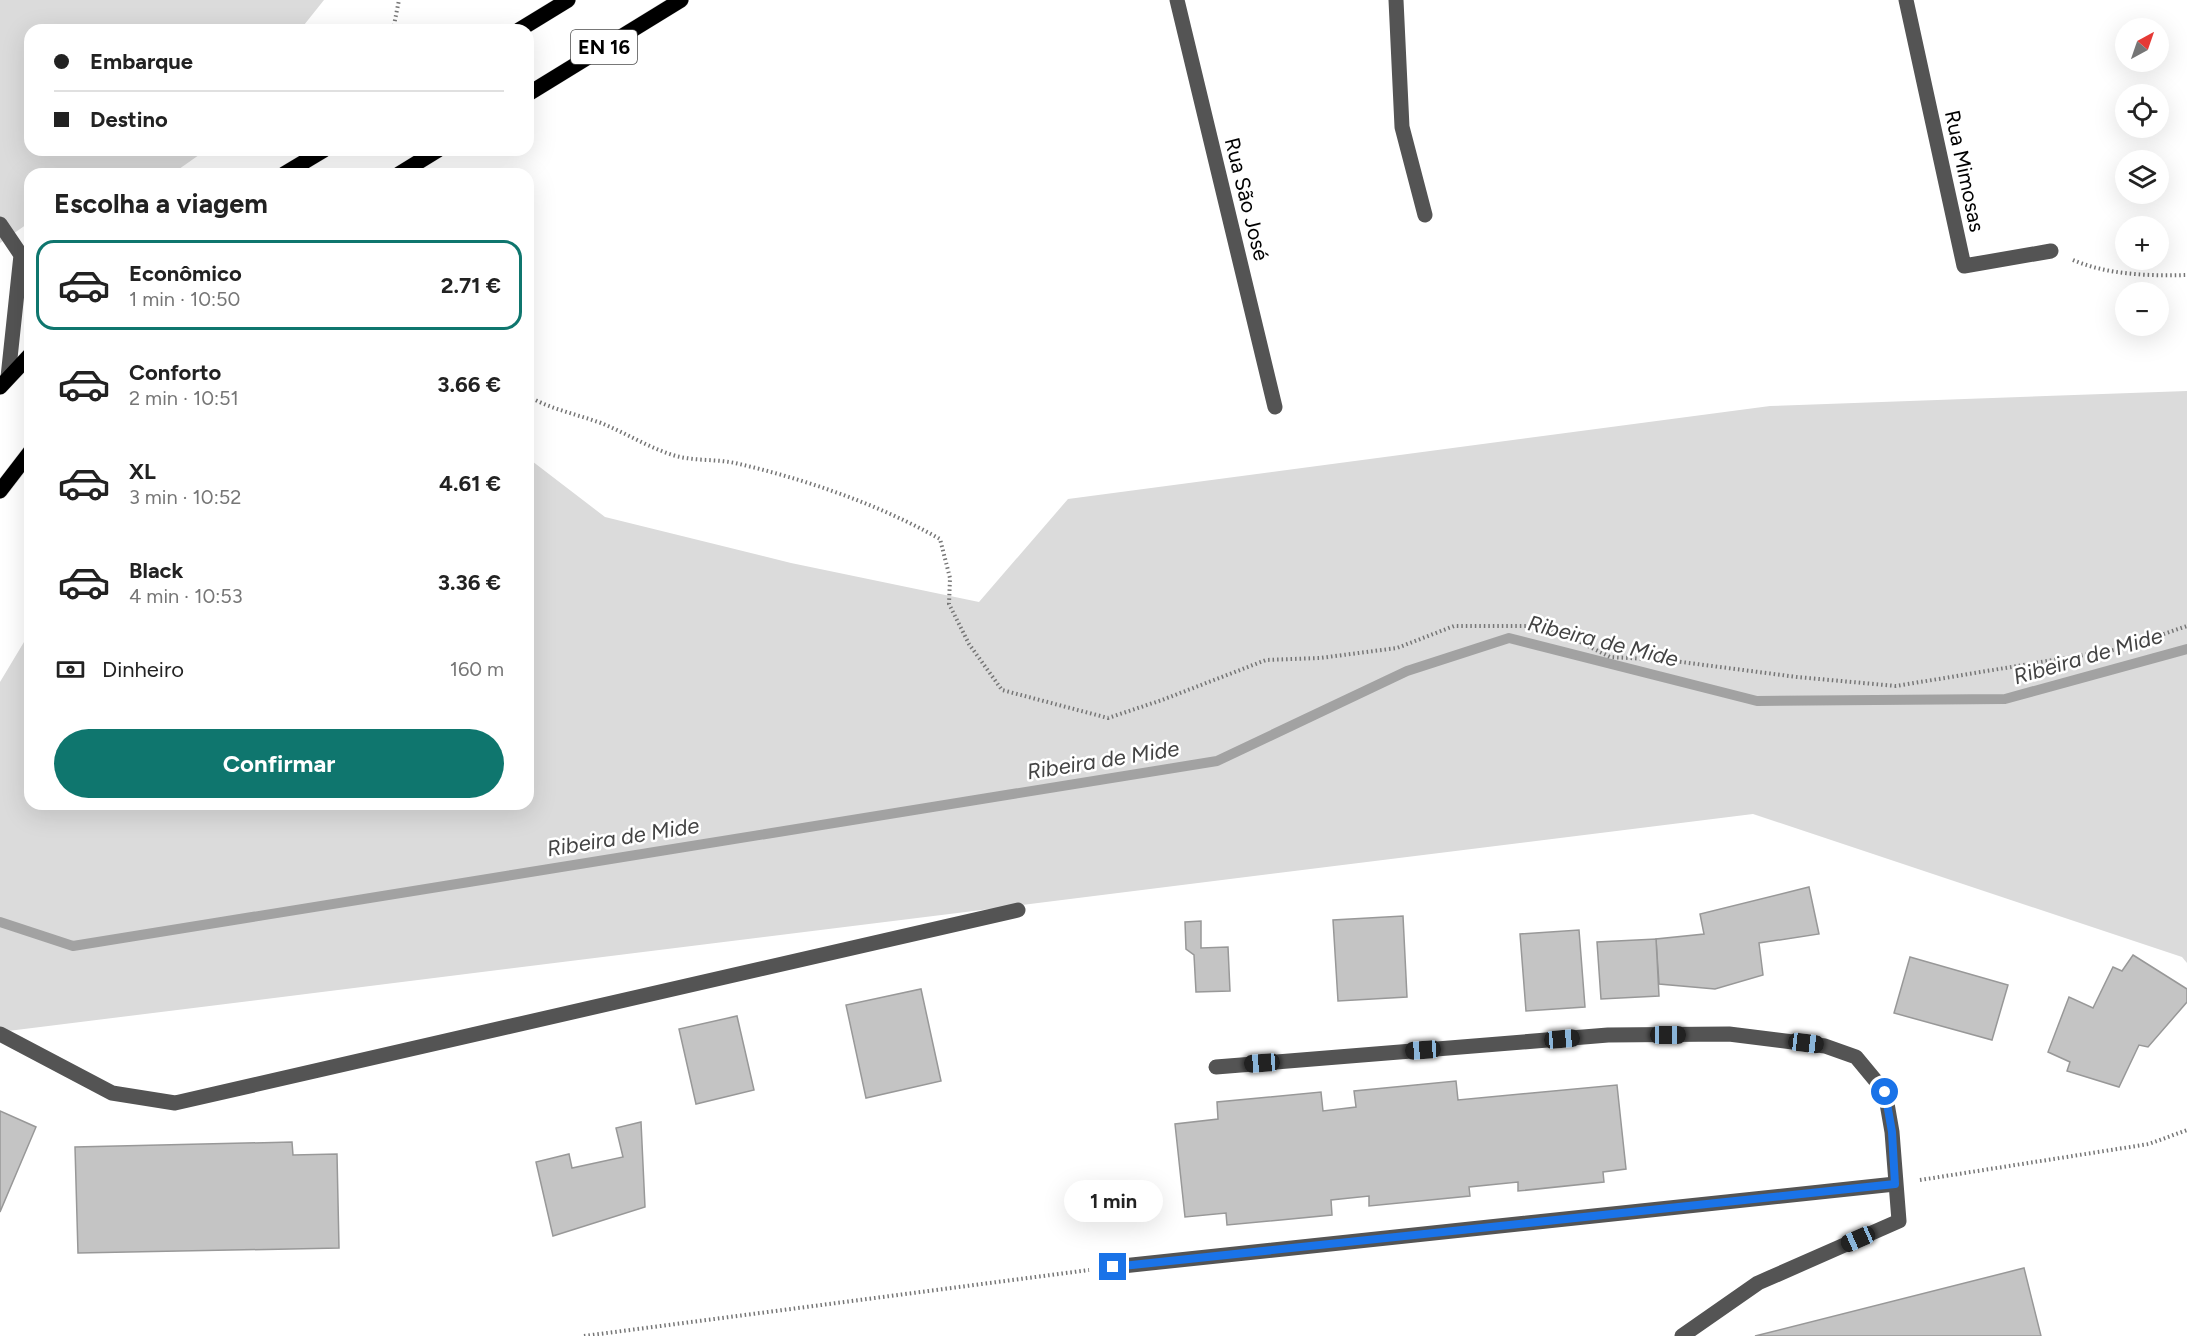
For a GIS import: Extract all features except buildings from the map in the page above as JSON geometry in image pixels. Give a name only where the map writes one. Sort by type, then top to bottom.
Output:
[{"type":"main road","name":"EN 16","points":[[529,24],[568,0]]},
{"type":"main road","name":"EN 16","points":[[534,90],[681,0]]},
{"type":"main road","points":[[294,168],[314,156]]},
{"type":"main road","points":[[409,168],[428,156]]},
{"type":"main road","points":[[4,382],[24,361]]},
{"type":"main road","points":[[0,491],[24,460]]},
{"type":"street","name":"Rua São José","points":[[1177,0],[1275,407]]},
{"type":"street","points":[[1396,0],[1402,127],[1425,215]]},
{"type":"street","name":"Rua Mimosas","points":[[1906,0],[1964,266],[2051,251]]},
{"type":"street","points":[[0,224],[24,253]]},
{"type":"street","points":[[4,382],[24,267]]},
{"type":"street","points":[[0,1034],[112,1093],[175,1103],[1018,910]]},
{"type":"street","points":[[1216,1067],[1608,1035],[1729,1034],[1825,1046],[1856,1057],[1885,1092],[1892,1132],[1899,1221],[1758,1283],[1682,1336]]},
{"type":"street","points":[[1113,1267],[1895,1184]]},
{"type":"path","points":[[394,24],[399,0]]},
{"type":"path","points":[[2051,251],[2095,270],[2163,276],[2187,275]]},
{"type":"path","points":[[534,400],[620,431],[652,448],[670,454],[732,463],[778,474],[903,518],[940,539],[950,578],[950,604],[969,644],[1002,690],[1108,718],[1266,660],[1320,658],[1396,648],[1454,626],[1528,626],[1568,636],[1610,657],[1666,660],[1797,677],[1896,686],[2120,649],[2187,626]]},
{"type":"path","points":[[1895,1184],[2149,1144],[2187,1130]]},
{"type":"path","points":[[584,1336],[1113,1267]]},
{"type":"shaded area","points":[[0,0],[324,0],[305,24],[24,24],[24,156],[198,156],[180,168],[24,168],[24,226],[0,243]]},
{"type":"shaded area","points":[[2187,391],[2187,963],[2182,957],[1753,814],[0,1032],[0,682],[24,642],[24,810],[534,810],[534,463],[605,517],[791,563],[979,602],[1068,499],[1770,406]]},
{"type":"waterway","name":"Ribeira de Mide","points":[[0,922],[73,946],[1217,761],[1407,671],[1509,638],[1757,701],[2005,699],[2187,649]]},
{"type":"route","points":[[1113,1267],[1895,1184],[1892,1132],[1885,1092]]}]
